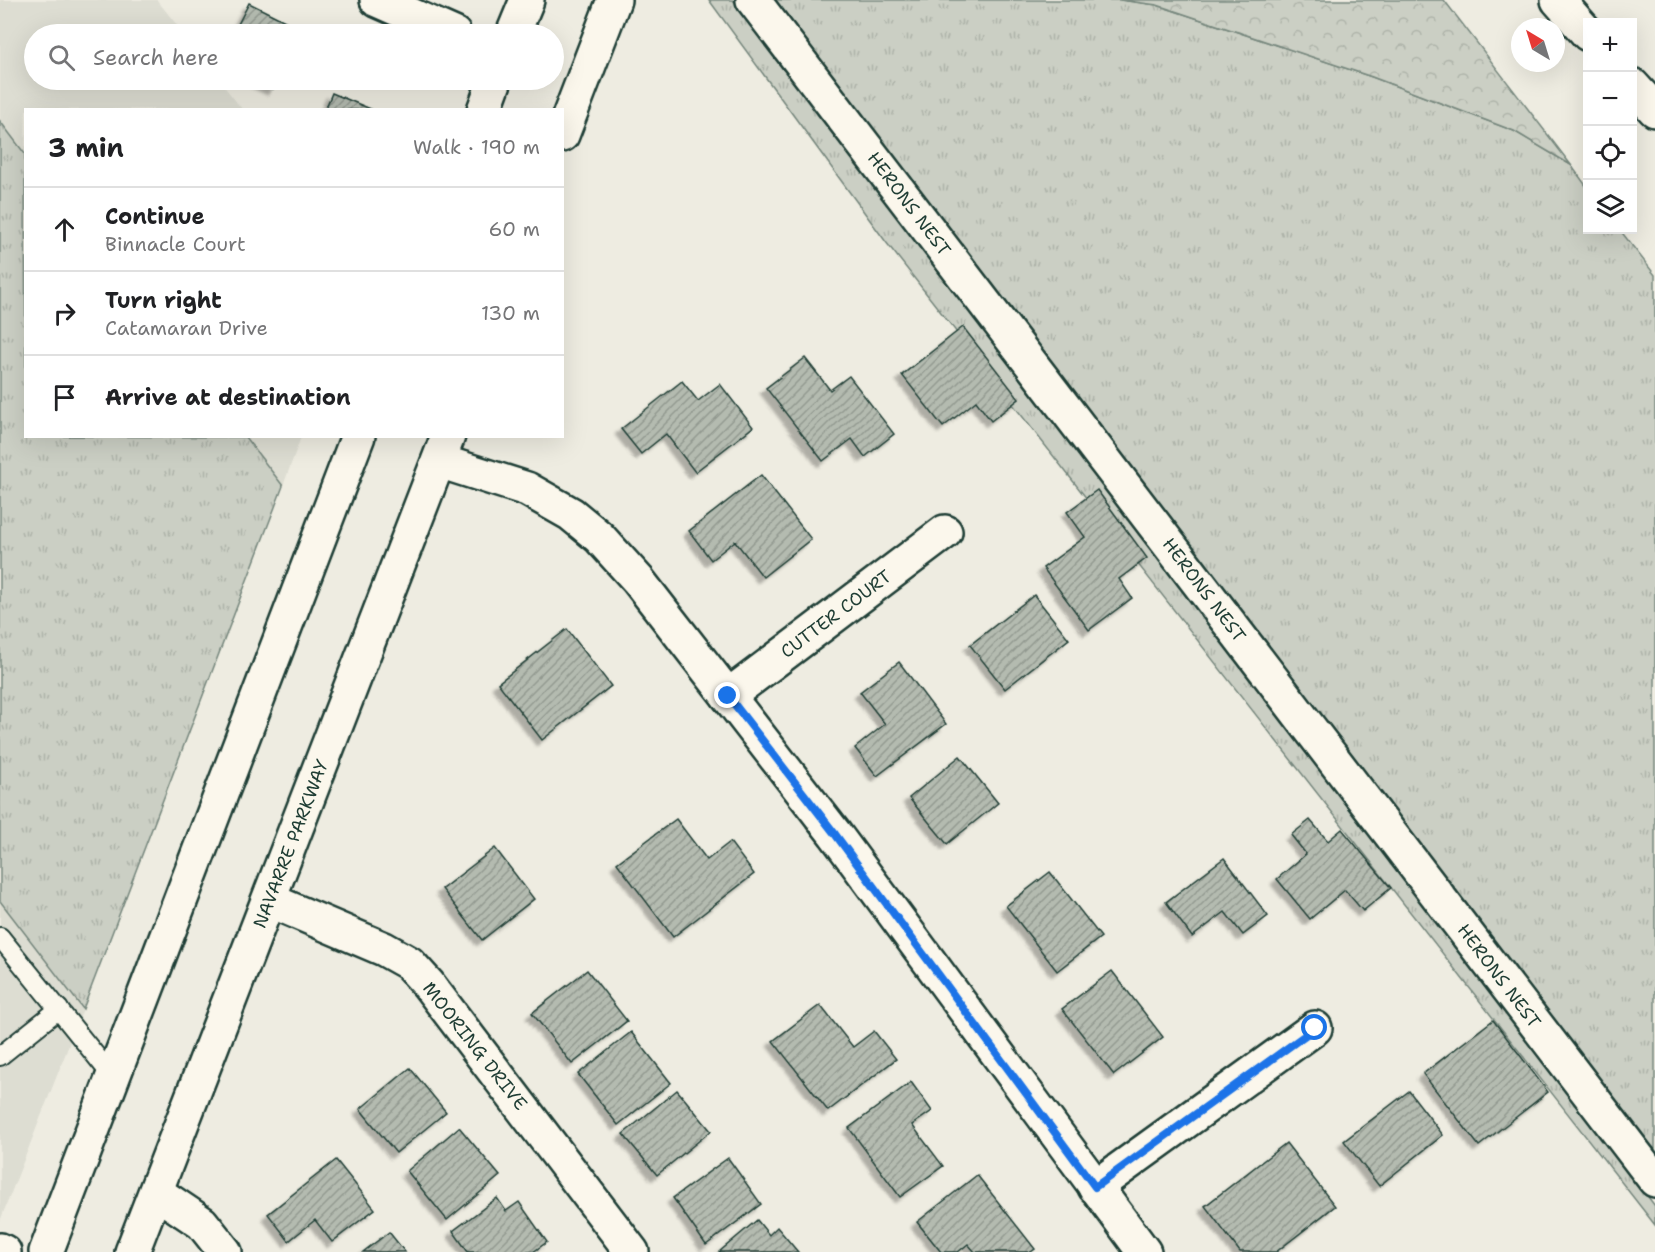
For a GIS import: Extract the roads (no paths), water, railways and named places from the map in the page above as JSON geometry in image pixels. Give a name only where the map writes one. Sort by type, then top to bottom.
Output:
[{"type":"main road","points":[[377,0],[431,24]]},
{"type":"main road","points":[[517,24],[527,0]]},
{"type":"main road","points":[[564,130],[614,0]]},
{"type":"main road","name":"HERONS NEST","points":[[753,0],[1655,1180]]},
{"type":"main road","points":[[1558,0],[1583,29]]},
{"type":"main road","points":[[485,108],[491,90]]},
{"type":"main road","points":[[1637,90],[1655,110]]},
{"type":"main road","points":[[46,1252],[357,438]]},
{"type":"main road","points":[[444,449],[527,489],[571,514],[599,537],[638,580],[835,834],[1144,1252]]},
{"type":"main road","name":"NAVARRE PARKWAY","points":[[132,1252],[444,449]]},
{"type":"main road","name":"CUTTER COURT","points":[[728,696],[945,532]]},
{"type":"main road","name":"MOORING DRIVE","points":[[269,900],[384,949],[409,963],[428,984],[632,1252]]},
{"type":"main road","points":[[1095,1187],[1315,1028]]},
{"type":"main road","points":[[156,1192],[202,1223],[225,1252]]},
{"type":"lane","points":[[0,937],[113,1077]]},
{"type":"lane","points":[[0,1056],[59,1009]]}]
